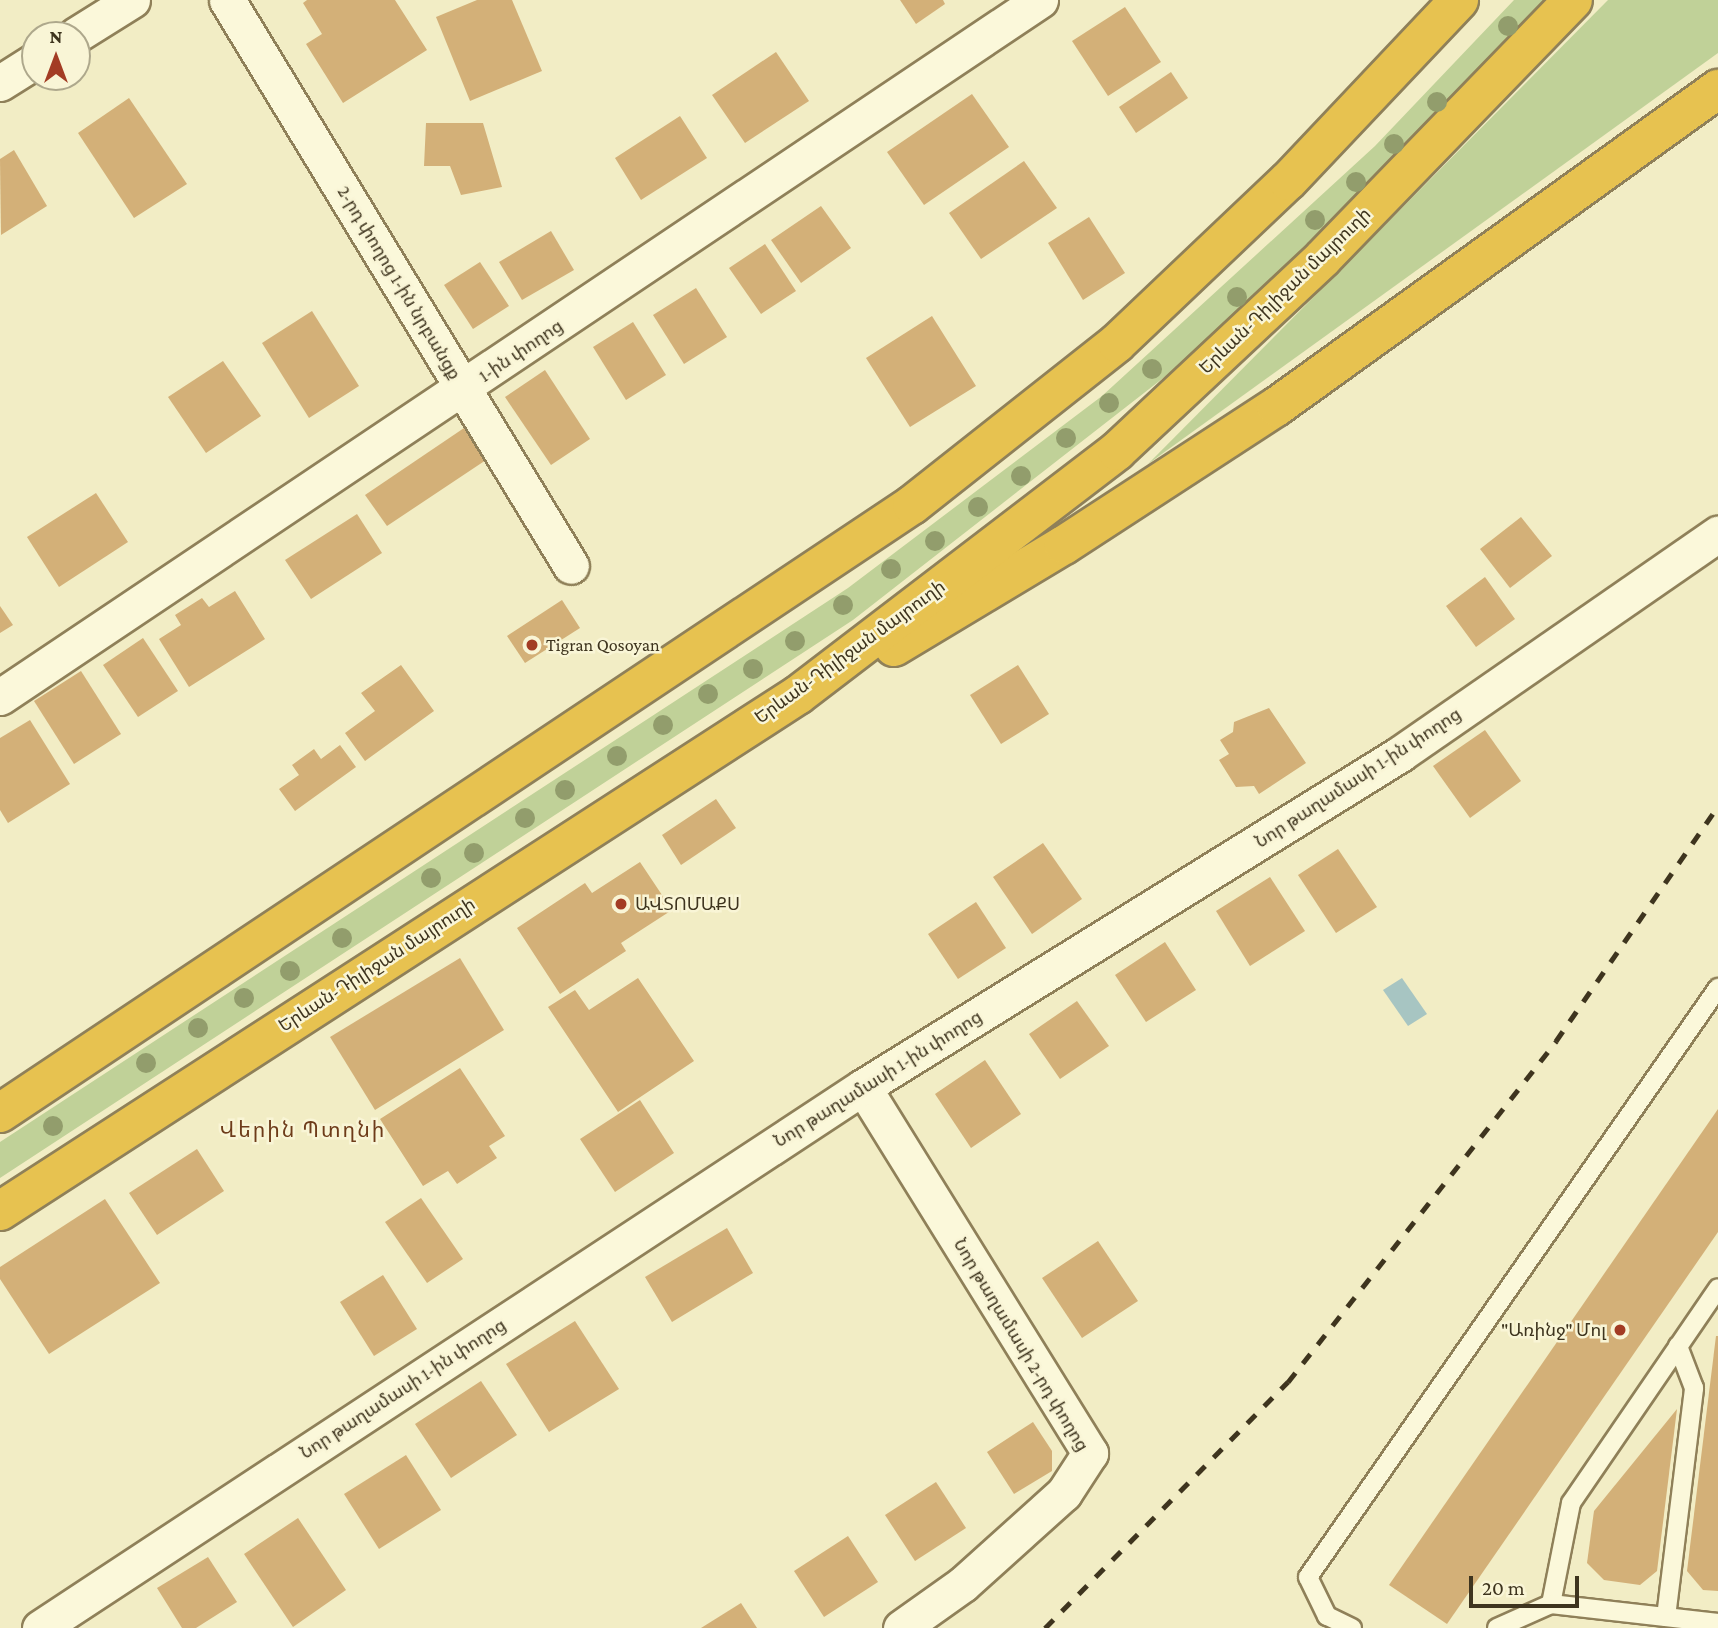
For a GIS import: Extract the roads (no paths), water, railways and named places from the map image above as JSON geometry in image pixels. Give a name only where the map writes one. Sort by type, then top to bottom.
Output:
[{"type":"highway","points":[[0,1113],[912,505],[1117,343],[1288,181],[1459,0]]},
{"type":"highway","name":"Երևան-Դիլիջան մայրուղի","points":[[0,1212],[798,695],[1117,451],[1323,258],[1573,0]]},
{"type":"highway","points":[[798,695],[919,634],[1276,407],[1718,89]]},
{"type":"street","points":[[91,26],[132,0]]},
{"type":"street","name":"2-րդ փողոց 1-ին նրբանցք","points":[[227,0],[571,566]]},
{"type":"street","name":"1-ին փողոց","points":[[0,697],[464,389],[1040,0]]},
{"type":"street","points":[[0,83],[21,70]]},
{"type":"street","name":"Նոր թաղամասի 1-ին փողոց","points":[[40,1628],[863,1087],[1400,754],[1718,534]]},
{"type":"street","name":"Նոր թաղամասի 2-րդ փողոց","points":[[863,1087],[1090,1453],[1064,1493],[963,1584],[901,1628]]},
{"type":"lane","points":[[1352,1628],[1327,1616],[1308,1577],[1718,988]]},
{"type":"lane","points":[[1551,1604],[1571,1503],[1718,1288]]},
{"type":"lane","points":[[1666,1617],[1694,1388],[1678,1346]]},
{"type":"lane","points":[[1497,1628],[1551,1604],[1642,1621],[1666,1617],[1718,1622]]},
{"type":"water","points":[[1402,978],[1427,1014],[1408,1026],[1383,990]]},
{"type":"railway","points":[[1045,1628],[1288,1382],[1556,1041],[1718,806]]},
{"type":"place","name":"Tigran Qosoyan","points":[[532,645]]},
{"type":"place","name":"ԱՎՏՈՄԱՔՍ","points":[[621,904]]},
{"type":"place","name":"\"Առինջ\" Մոլ","points":[[1620,1330]]},
{"type":"district","name":"Վերին Պտղնի","points":[[303,1130]]}]
